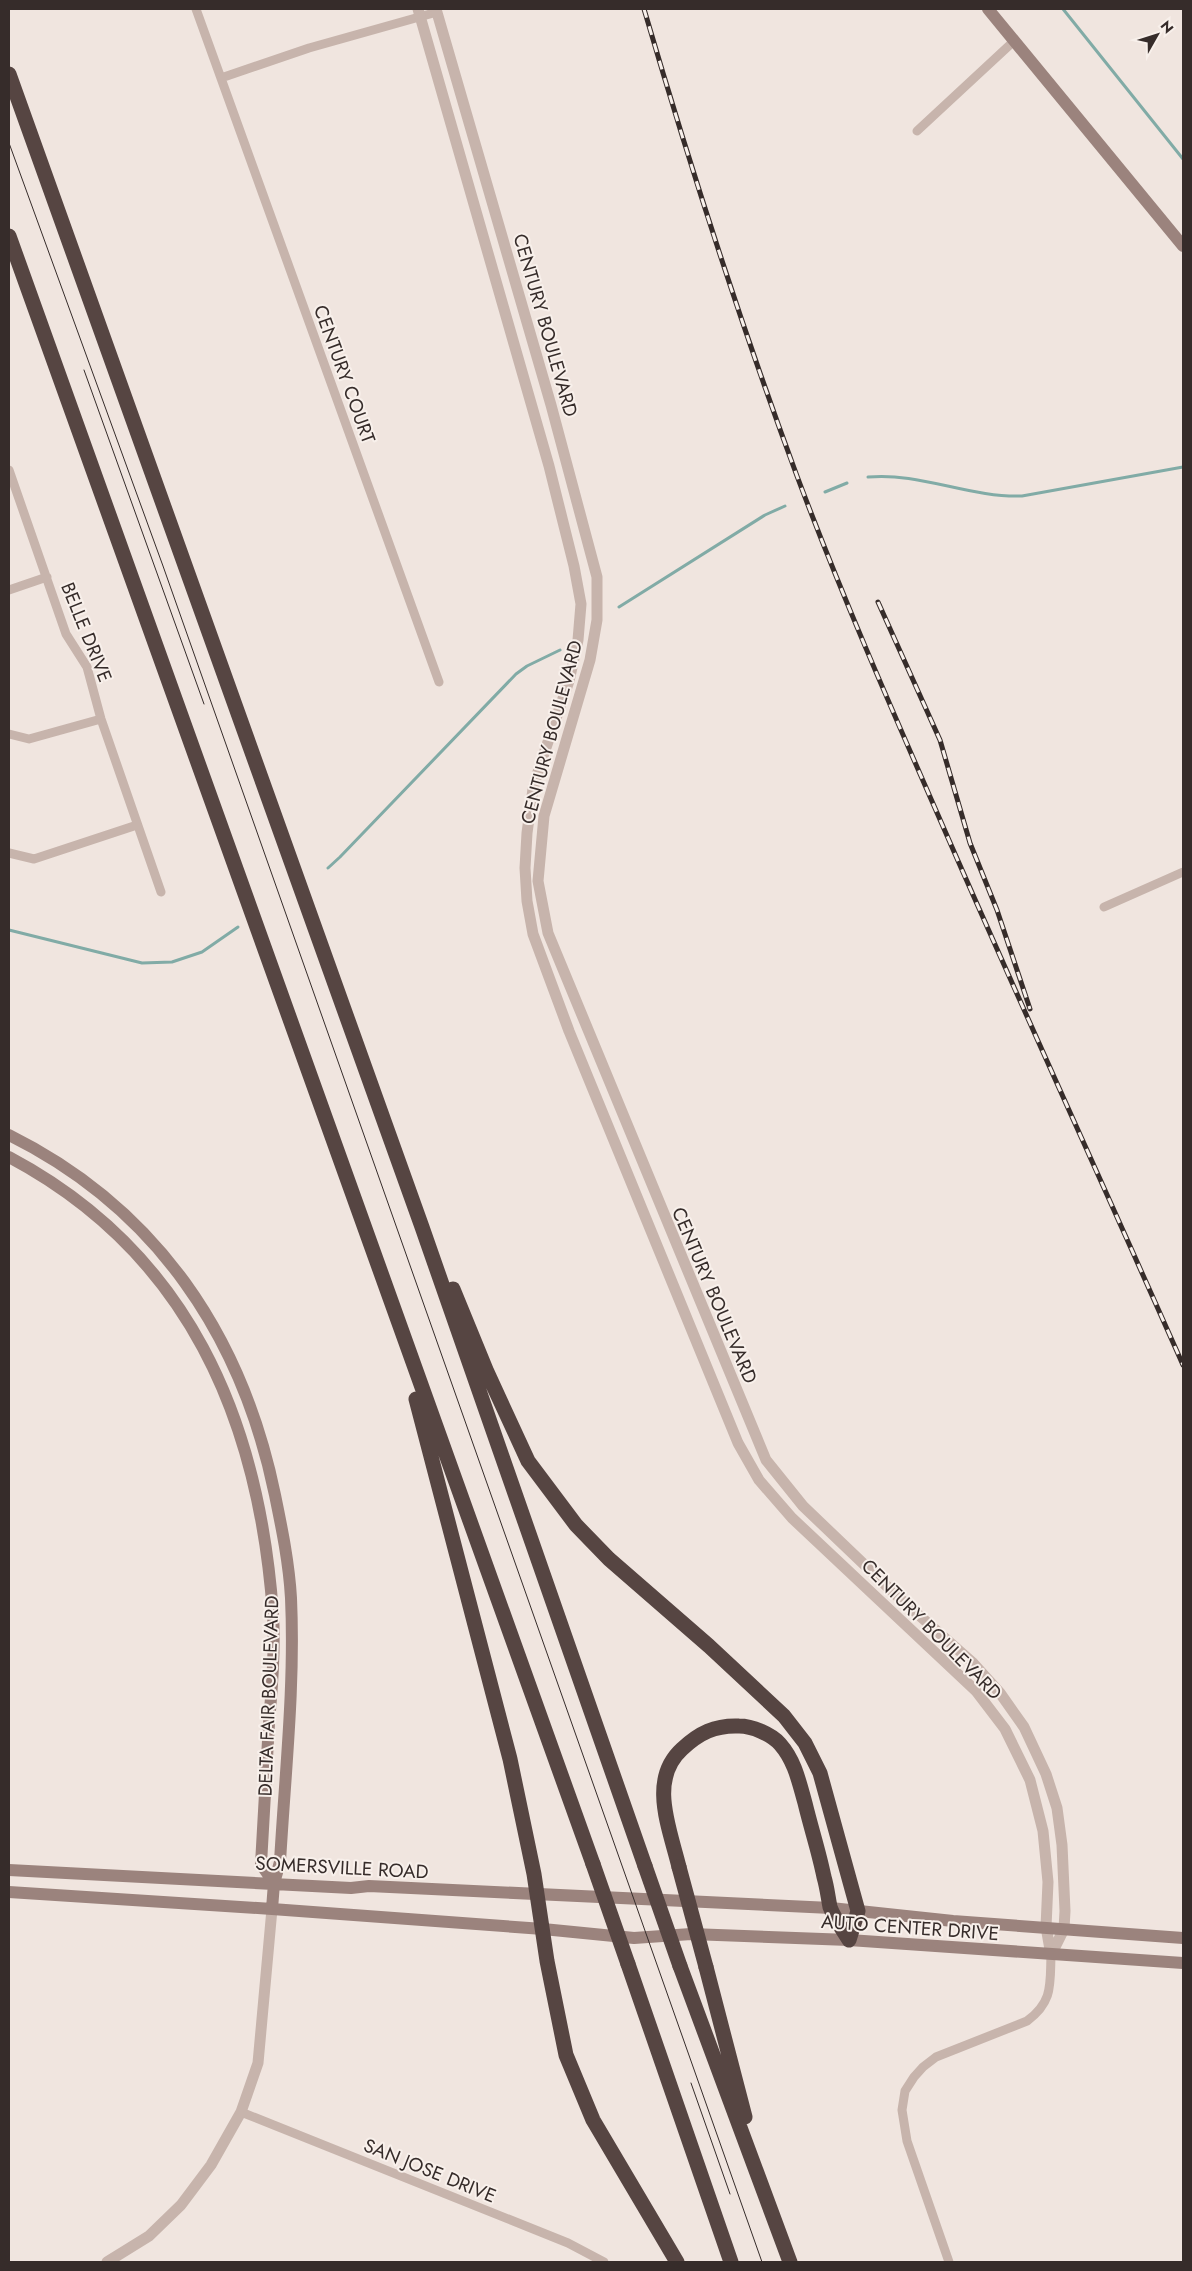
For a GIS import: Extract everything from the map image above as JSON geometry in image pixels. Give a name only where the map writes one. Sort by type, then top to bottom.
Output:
[{"type":"highway","points":[[9,74],[422,1227],[680,1966],[790,2262]]},
{"type":"highway","points":[[9,236],[593,1864],[731,2262]]},
{"type":"highway","points":[[422,1227],[462,1309],[487,1372],[528,1461],[576,1525],[609,1559],[703,1641],[784,1716],[805,1743],[820,1773],[858,1911],[849,1940]]},
{"type":"highway","points":[[388,1294],[510,1759],[566,2055],[593,2120],[677,2262]]},
{"type":"highway","points":[[771,2210],[662,1801],[665,1775],[674,1756],[691,1740],[709,1729],[725,1725],[746,1726],[767,1734],[779,1742],[788,1754],[796,1772],[831,1908],[849,1940]]},
{"type":"main road","points":[[988,9],[1183,246]]},
{"type":"main road","name":"DELTA FAIR BOULEVARD","points":[[9,1135],[78,1176],[107,1198],[140,1228],[186,1283],[207,1313],[228,1350],[246,1394],[260,1436],[280,1516],[291,1599],[290,1699],[280,1862],[274,1883],[272,1909]]},
{"type":"main road","name":"DELTA FAIR BOULEVARD","points":[[9,1157],[44,1177],[82,1203],[130,1247],[175,1300],[214,1366],[238,1426],[260,1512],[273,1615],[271,1698],[261,1864],[274,1883]]},
{"type":"main road","points":[[271,1698],[290,1699]]},
{"type":"main road","name":"SOMERSVILLE ROAD","points":[[9,1870],[351,1888],[370,1886],[674,1901]]},
{"type":"main road","points":[[9,1892],[543,1929]]},
{"type":"main road","name":"AUTO CENTER DRIVE","points":[[674,1901],[831,1908],[1183,1938]]},
{"type":"main road","name":"AUTO CENTER DRIVE","points":[[543,1929],[634,1938],[691,1934],[849,1940],[1183,1963]]},
{"type":"street","name":"CENTURY COURT","points":[[196,9],[439,682]]},
{"type":"street","points":[[221,78],[419,13],[436,10]]},
{"type":"street","name":"CENTURY BOULEVARD","points":[[436,10],[551,405],[597,577],[597,620],[590,660],[544,816],[538,881],[548,934],[766,1460],[803,1506],[895,1594],[972,1662],[1000,1693],[1024,1727],[1046,1774],[1057,1808],[1064,1878],[1064,1929],[1051,1955]]},
{"type":"street","name":"CENTURY BOULEVARD","points":[[419,13],[549,466],[574,566],[581,604],[578,640],[569,680],[533,789],[527,833],[525,868],[527,901],[533,934],[573,1040],[738,1443],[759,1480],[792,1518],[976,1691],[1005,1729],[1030,1780],[1043,1831],[1048,1882],[1046,1927],[1051,1955]]},
{"type":"street","points":[[917,131],[1014,41]]},
{"type":"street","name":"BELLE DRIVE","points":[[9,470],[66,634],[87,667],[101,719],[160,892]]},
{"type":"street","points":[[9,590],[47,577]]},
{"type":"street","points":[[9,734],[29,739],[101,719]]},
{"type":"street","points":[[9,853],[34,859],[137,825]]},
{"type":"street","points":[[1104,907],[1183,872]]},
{"type":"street","name":"DELTA FAIR BOULEVARD","points":[[107,2262],[149,2236],[181,2205],[211,2165],[241,2112],[258,2063],[272,1909]]},
{"type":"street","points":[[949,2262],[907,2141],[902,2110],[905,2091],[923,2067],[936,2058],[1026,2021],[1037,2014],[1046,2002],[1050,1989],[1051,1955]]},
{"type":"street","name":"SAN JOSE DRIVE","points":[[241,2112],[562,2240],[604,2262]]},
{"type":"waterway","points":[[1063,9],[1183,159]]},
{"type":"waterway","points":[[868,477],[907,478],[983,493],[1022,496],[1183,467]]},
{"type":"waterway","points":[[825,492],[847,483]]},
{"type":"waterway","points":[[619,607],[765,515],[785,506]]},
{"type":"waterway","points":[[328,868],[516,674],[527,666],[560,650]]},
{"type":"waterway","points":[[9,930],[142,963],[172,962],[202,952],[238,927]]},
{"type":"tram line","points":[[9,143],[163,566],[762,2262]]},
{"type":"tram line","points":[[84,370],[204,704]]},
{"type":"tram line","points":[[691,2083],[730,2194]]},
{"type":"railway","points":[[644,9],[679,127],[736,302],[776,418],[830,562],[968,884],[1183,1365]]},
{"type":"railway","points":[[878,602],[940,740],[970,843],[997,910],[1030,1009]]}]
